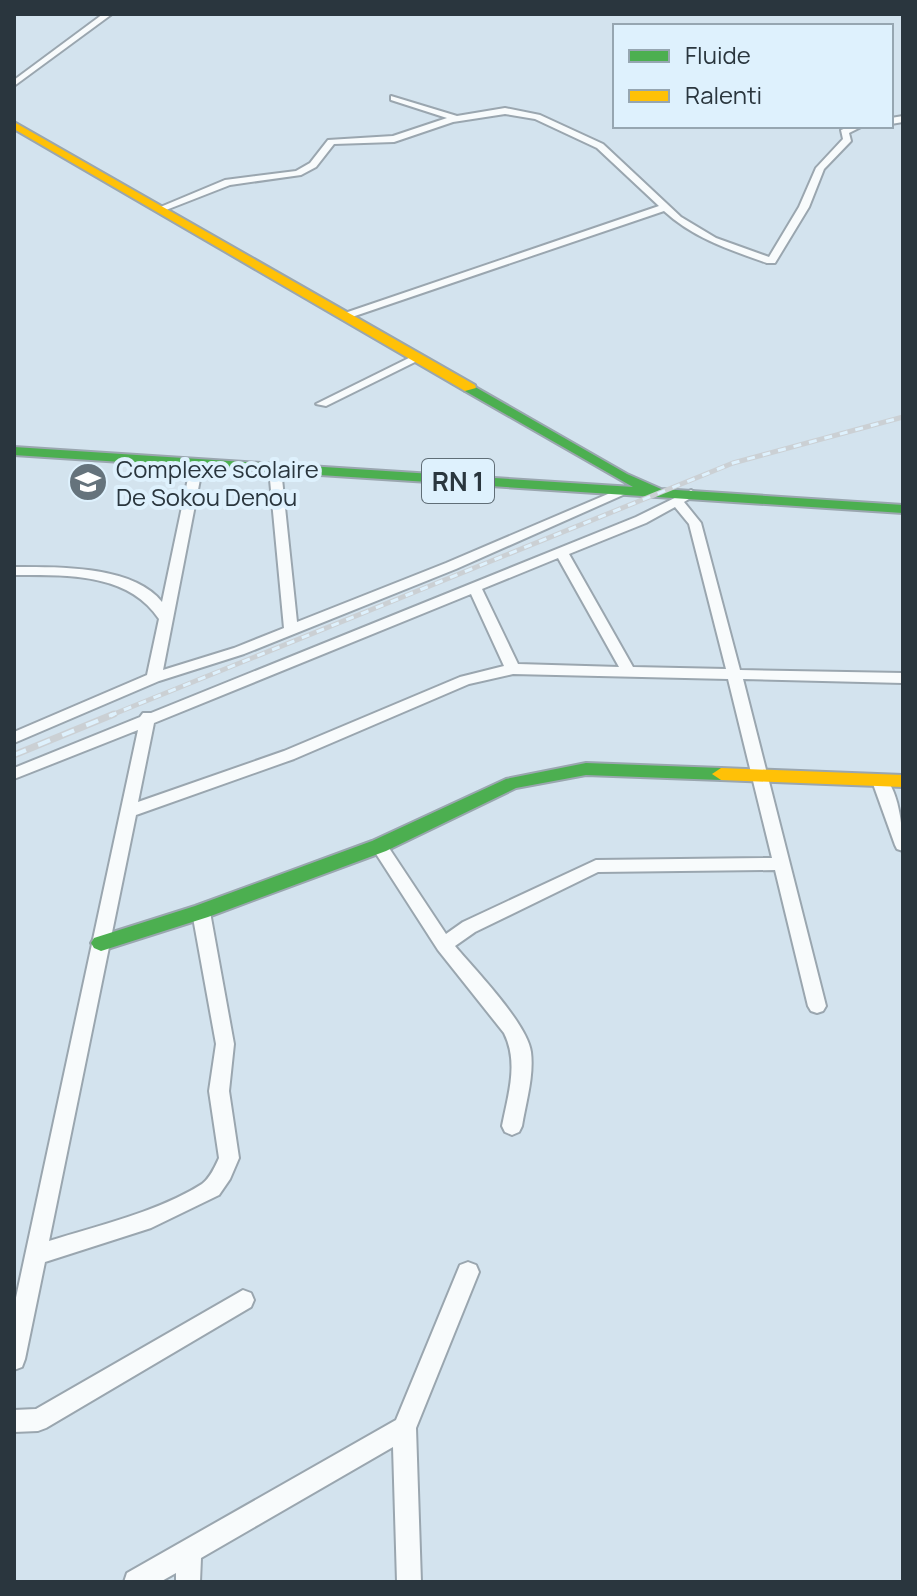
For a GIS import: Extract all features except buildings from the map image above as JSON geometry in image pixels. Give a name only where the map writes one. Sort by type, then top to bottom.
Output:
[{"type":"street","points":[[14,84],[108,14]]},
{"type":"street","points":[[394,98],[452,115],[453,119]]},
{"type":"street","points":[[163,208],[228,182],[298,173],[313,165],[323,148],[331,142],[394,139],[453,119],[505,111],[537,117],[600,146],[665,207],[713,240],[771,261],[804,207],[820,168],[848,139],[844,132],[854,128]]},
{"type":"street","points":[[14,125],[163,208],[417,357],[619,486]]},
{"type":"street","points":[[346,316],[665,207]]},
{"type":"street","points":[[322,404],[417,357]]},
{"type":"street","name":"RN 1","points":[[14,451],[275,469],[619,486],[685,499],[903,509]]},
{"type":"street","points":[[154,678],[197,464]]},
{"type":"street","points":[[275,469],[291,629]]},
{"type":"street","points":[[14,738],[154,678],[239,651],[619,486]]},
{"type":"street","points":[[14,774],[685,499],[695,523],[817,1006]]},
{"type":"street","points":[[561,552],[629,672]]},
{"type":"street","points":[[14,571],[64,572],[109,581],[151,599],[166,619]]},
{"type":"street","points":[[474,586],[513,669]]},
{"type":"street","points":[[128,812],[289,755],[454,684],[513,669],[903,678]]},
{"type":"street","points":[[14,1359],[148,717]]},
{"type":"street","points":[[101,943],[201,912],[379,846],[533,776],[586,769],[903,781]]},
{"type":"street","points":[[880,781],[903,845]]},
{"type":"street","points":[[379,846],[444,945],[511,1028],[521,1048],[522,1066],[512,1126]]},
{"type":"street","points":[[444,945],[469,927],[596,866],[779,864]]},
{"type":"street","points":[[36,1255],[144,1221],[212,1189],[223,1173],[229,1158],[219,1091],[225,1044],[201,912]]},
{"type":"street","points":[[409,1582],[404,1428],[468,1272]]},
{"type":"street","points":[[14,1421],[38,1420],[243,1300]]},
{"type":"street","points":[[136,1582],[404,1428]]},
{"type":"street","points":[[188,1582],[189,1553]]},
{"type":"railway","points":[[109,716],[733,463],[903,417]]},
{"type":"railway","points":[[14,755],[114,714]]},
{"type":"traffic: fast","points":[[470,388],[622,477],[656,492]]},
{"type":"traffic: fast","points":[[14,451],[903,509]]},
{"type":"traffic: fast","points":[[101,943],[201,912],[379,846],[512,783],[586,769],[721,774]]},
{"type":"traffic: slow","points":[[14,125],[470,388]]},
{"type":"traffic: slow","points":[[721,774],[903,781]]},
{"type":"place","name":"Complexe scolaire De Sokou Denou","points":[[88,482]]}]
